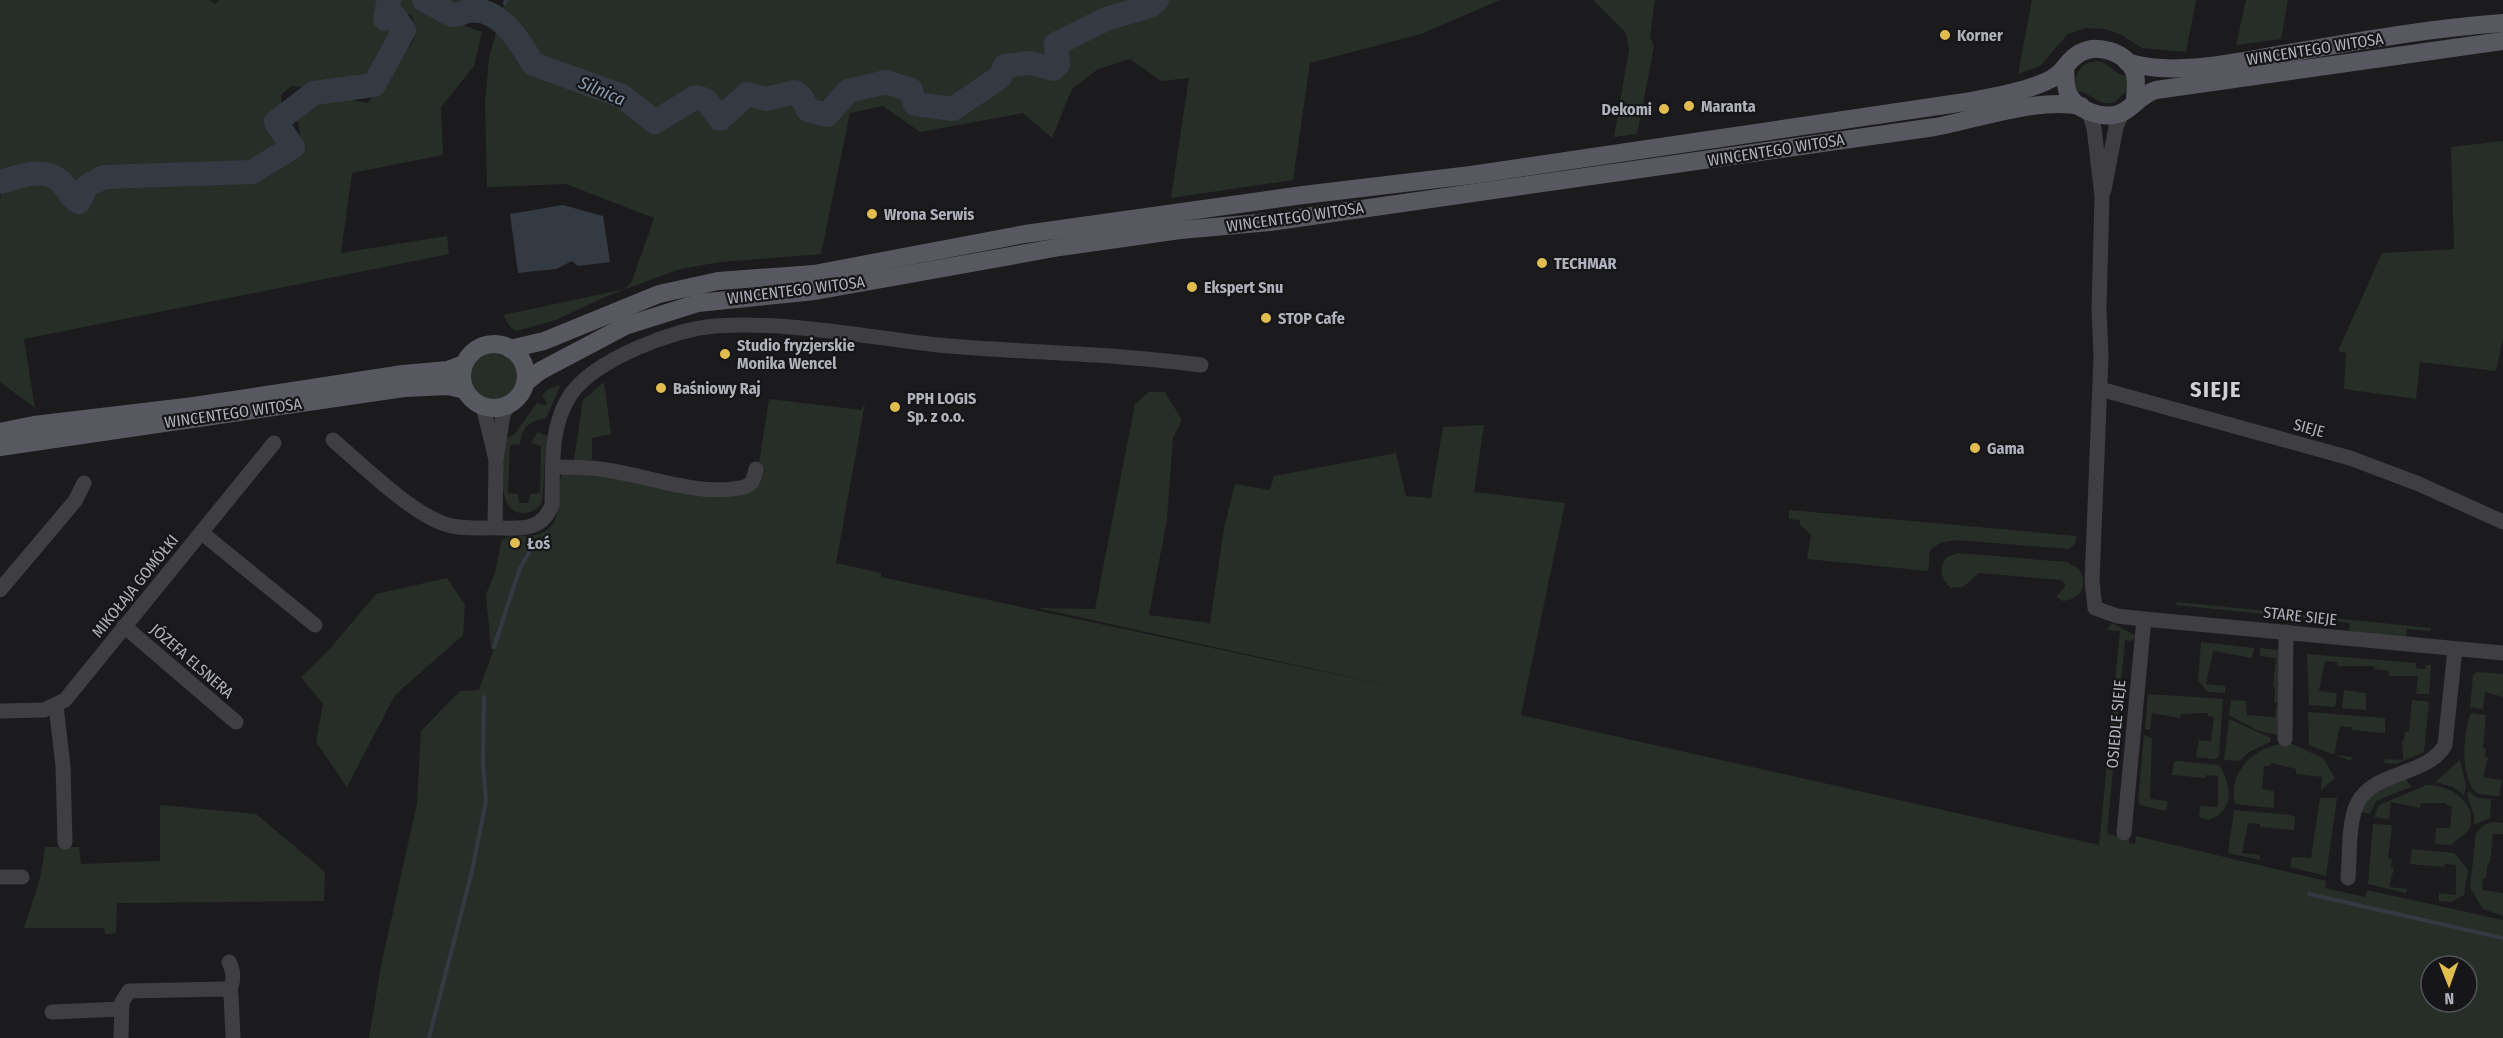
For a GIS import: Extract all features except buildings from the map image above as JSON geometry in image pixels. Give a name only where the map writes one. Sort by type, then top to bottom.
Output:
[{"type":"main road","name":"WINCENTEGO WITOSA","points":[[2127,62],[2154,67],[2201,66],[2419,33],[2503,23]]},
{"type":"main road","name":"WINCENTEGO WITOSA","points":[[2128,107],[2149,92],[2164,88],[2247,79],[2372,58],[2503,41]]},
{"type":"main road","points":[[2098,48],[2107,50],[2127,62],[2134,74],[2128,107],[2107,116],[2085,109],[2068,93],[2065,69],[2079,53],[2098,48]]},
{"type":"main road","name":"WINCENTEGO WITOSA","points":[[510,349],[544,341],[659,294],[708,283],[814,274],[1025,234],[1303,195],[1448,178],[1932,108],[2039,85],[2059,76],[2065,69]]},
{"type":"main road","name":"WINCENTEGO WITOSA","points":[[525,383],[540,371],[625,326],[677,308],[709,301],[814,291],[1060,247],[1180,230],[1259,223],[1935,127],[2036,106],[2059,103],[2085,109]]},
{"type":"main road","points":[[493,344],[510,349],[523,364],[525,383],[516,399],[508,405],[495,408],[483,406],[465,390],[462,382],[464,364],[476,350],[484,346],[493,344]]},
{"type":"main road","name":"WINCENTEGO WITOSA","points":[[0,432],[34,424],[194,406],[403,374],[448,370],[464,364]]},
{"type":"main road","name":"WINCENTEGO WITOSA","points":[[0,447],[56,437],[404,388],[448,386],[465,390]]},
{"type":"street","points":[[2102,196],[2111,164],[2116,127],[2128,107]]},
{"type":"street","points":[[2085,109],[2094,128],[2102,196],[2100,389]]},
{"type":"street","points":[[333,440],[413,506],[433,519],[450,526],[533,527],[548,515],[552,505],[557,425],[571,394],[586,377],[603,364],[697,328],[736,326],[848,331],[938,345],[1143,357],[1201,364]]},
{"type":"street","name":"SIEJE","points":[[2100,389],[2350,458],[2419,484],[2503,522]]},
{"type":"street","name":"STARE SIEJE","points":[[2100,389],[2092,581],[2095,608],[2117,616],[2144,619],[2503,653]]},
{"type":"street","points":[[495,527],[496,460],[503,415],[508,405]]},
{"type":"street","points":[[483,406],[496,460]]},
{"type":"street","name":"MIKOŁAJA GOMÓŁKI","points":[[56,706],[78,685],[274,443]]},
{"type":"street","points":[[553,467],[610,470],[677,486],[714,488],[745,487],[752,482],[756,469]]},
{"type":"street","points":[[0,590],[75,501],[84,483]]},
{"type":"street","points":[[202,533],[315,625]]},
{"type":"street","name":"OSIEDLE SIEJE","points":[[2124,833],[2144,619]]},
{"type":"street","name":"JÓZEFA ELSNERA","points":[[124,626],[236,723]]},
{"type":"street","points":[[2285,739],[2286,632]]},
{"type":"street","points":[[2348,878],[2354,813],[2364,793],[2428,761],[2445,745],[2455,649]]},
{"type":"street","points":[[0,711],[34,711],[56,706],[63,766],[65,842]]},
{"type":"street","points":[[0,877],[22,877]]},
{"type":"street","points":[[229,962],[233,970],[233,982],[229,991],[232,998],[233,1038]]},
{"type":"street","points":[[121,1038],[123,996],[129,991],[137,989],[229,991]]},
{"type":"street","points":[[52,1012],[121,1009]]},
{"type":"shaded area","points":[[0,0],[209,0],[215,4],[219,0],[381,0],[383,21],[396,20],[403,23],[402,37],[386,57],[367,89],[356,91],[291,86],[281,95],[289,148],[248,169],[216,173],[155,166],[104,170],[90,187],[81,192],[75,192],[69,190],[64,177],[44,167],[0,178]]},
{"type":"shaded area","points":[[392,0],[417,0],[434,15],[482,32],[474,66],[441,107],[443,155],[352,173],[341,253],[447,236],[449,254],[24,339],[35,408],[0,382],[0,199],[3,187],[47,178],[67,197],[84,207],[111,181],[143,177],[231,183],[256,176],[298,157],[300,132],[295,111],[295,95],[339,97],[367,103],[378,91],[399,55],[412,43],[414,28],[412,16],[402,11],[393,12]]},
{"type":"shaded area","points":[[436,0],[471,0],[484,14],[478,18]]},
{"type":"shaded area","points":[[505,0],[1500,0],[1421,34],[1310,63],[1293,180],[1171,198],[1189,78],[1161,81],[1130,59],[1098,69],[1072,89],[1052,138],[1023,113],[920,132],[883,106],[850,113],[821,254],[721,262],[680,269],[607,296],[556,320],[516,331],[511,328],[503,315],[625,289],[632,281],[654,218],[566,184],[487,187],[485,103],[489,58]]},
{"type":"shaded area","points":[[1593,0],[1655,0],[1650,36],[1654,47],[1637,134],[1614,137],[1629,50],[1626,33]]},
{"type":"shaded area","points":[[2032,0],[2196,0],[2186,52],[2142,48],[2120,34],[2105,29],[2086,28],[2068,34],[2040,66],[2018,74]]},
{"type":"shaded area","points":[[2246,0],[2288,0],[2281,39],[2236,45]]},
{"type":"shaded area","points":[[2096,61],[2127,76],[2126,91],[2115,102],[2104,103],[2076,91],[2075,80],[2078,71],[2090,62]]},
{"type":"shaded area","points":[[2503,141],[2503,337],[2496,371],[2420,362],[2416,399],[2344,389],[2346,353],[2338,351],[2382,253],[2454,249],[2451,147]]},
{"type":"shaded area","points":[[563,205],[603,216],[610,262],[578,266],[572,261],[556,269],[518,273],[510,214]]},
{"type":"shaded area","points":[[495,350],[505,352],[513,358],[519,366],[521,376],[519,386],[513,394],[505,400],[495,402],[485,400],[477,394],[471,386],[469,376],[471,366],[477,358],[485,352]]},
{"type":"shaded area","points":[[604,382],[611,434],[592,438],[592,460],[574,460],[583,400]]},
{"type":"shaded area","points":[[558,385],[560,387],[546,418],[527,426],[520,444],[510,445],[508,493],[518,494],[519,503],[528,503],[530,494],[540,493],[541,446],[531,443],[538,432],[547,436],[542,502],[536,509],[529,512],[514,511],[504,494],[503,470],[506,438],[514,435],[537,403],[546,405],[542,396],[547,390]]},
{"type":"shaded area","points":[[1149,392],[1165,392],[1182,420],[1173,438],[1167,519],[1149,615],[1210,623],[1224,528],[1235,484],[1270,490],[1274,476],[1396,453],[1406,496],[1431,498],[1443,427],[1484,425],[1474,492],[1565,503],[1521,715],[2099,845],[2120,631],[2107,630],[2112,623],[2136,636],[2132,641],[2125,640],[2107,834],[2129,839],[2129,843],[2135,844],[2136,836],[2326,881],[2325,888],[2365,897],[2367,890],[2503,920],[2503,1038],[369,1038],[381,966],[417,803],[421,731],[460,691],[479,690],[494,649],[491,649],[486,594],[495,573],[501,542],[505,538],[539,534],[551,526],[557,513],[560,478],[563,472],[745,490],[758,469],[769,399],[861,410],[865,403],[836,563],[881,573],[881,577],[1418,692],[1038,608],[1095,609],[1135,404]]},
{"type":"shaded area","points":[[1789,510],[2077,536],[2074,545],[2069,549],[1957,540],[1940,543],[1930,550],[1928,571],[1807,559],[1811,535],[1800,525],[1800,520],[1789,519]]},
{"type":"shaded area","points":[[1957,553],[2067,562],[2079,569],[2083,580],[2082,590],[2075,598],[2063,601],[2056,597],[2066,585],[2061,580],[1979,573],[1963,587],[1951,588],[1945,581],[1942,565],[1947,557]]},
{"type":"shaded area","points":[[447,578],[465,605],[463,635],[395,695],[347,787],[316,742],[323,704],[301,677],[329,650],[376,594]]},
{"type":"shaded area","points":[[2177,602],[2431,628],[2430,631],[2407,629],[2406,638],[2349,631],[2350,623],[2176,605]]},
{"type":"shaded area","points":[[2201,642],[2254,648],[2252,658],[2213,651],[2206,684],[2225,686],[2225,693],[2208,692],[2198,681]]},
{"type":"shaded area","points":[[2260,648],[2280,650],[2282,736],[2259,731],[2229,715],[2231,700],[2246,701],[2247,715],[2275,717],[2277,703],[2274,702],[2275,687],[2273,687],[2276,658],[2260,656]]},
{"type":"shaded area","points":[[2307,654],[2416,663],[2416,668],[2425,669],[2426,665],[2431,665],[2429,694],[2416,694],[2418,676],[2389,676],[2389,671],[2374,669],[2374,666],[2337,666],[2337,662],[2325,661],[2319,691],[2337,693],[2335,707],[2309,705]]},
{"type":"shaded area","points":[[2477,672],[2503,674],[2503,697],[2485,692],[2483,709],[2470,707],[2473,675]]},
{"type":"shaded area","points":[[2344,690],[2366,693],[2366,710],[2342,708]]},
{"type":"shaded area","points":[[2148,694],[2223,699],[2219,756],[2215,759],[2196,757],[2199,740],[2211,741],[2214,717],[2208,716],[2208,713],[2181,714],[2180,718],[2152,713],[2150,730],[2145,729]]},
{"type":"shaded area","points":[[2412,700],[2429,702],[2424,752],[2396,764],[2384,763],[2385,759],[2403,760],[2402,741],[2404,741],[2405,732],[2409,732]]},
{"type":"shaded area","points":[[2308,712],[2385,718],[2385,733],[2352,730],[2352,727],[2340,726],[2334,755],[2309,745]]},
{"type":"shaded area","points":[[2471,713],[2486,715],[2483,748],[2486,749],[2485,757],[2488,757],[2483,777],[2502,780],[2499,796],[2479,794],[2468,779],[2465,744]]},
{"type":"shaded area","points":[[2229,719],[2271,738],[2270,742],[2249,752],[2239,761],[2224,760]]},
{"type":"shaded area","points":[[2144,735],[2152,738],[2150,799],[2168,801],[2166,811],[2140,805],[2138,801]]},
{"type":"shaded area","points":[[2290,743],[2323,758],[2335,778],[2321,790],[2322,777],[2296,774],[2296,769],[2271,763],[2270,766],[2264,766],[2262,789],[2274,791],[2274,808],[2235,804],[2236,780],[2247,761],[2266,748]]},
{"type":"shaded area","points":[[2336,755],[2352,757],[2351,761]]},
{"type":"shaded area","points":[[2460,760],[2466,786],[2464,795],[2453,787],[2435,782]]},
{"type":"shaded area","points":[[2174,762],[2219,765],[2227,781],[2228,797],[2223,811],[2217,816],[2208,820],[2199,817],[2200,806],[2218,807],[2218,776],[2206,775],[2205,778],[2172,775]]},
{"type":"shaded area","points":[[2406,779],[2411,787],[2376,801],[2370,814],[2362,812],[2374,794]]},
{"type":"shaded area","points":[[2427,785],[2445,788],[2461,797],[2470,812],[2469,830],[2451,845],[2435,844],[2436,828],[2450,828],[2452,807],[2446,803],[2421,803],[2420,808],[2391,802],[2389,819],[2374,817],[2379,805]]},
{"type":"shaded area","points":[[2468,791],[2478,798],[2491,799],[2490,818],[2474,825],[2475,820]]},
{"type":"shaded area","points":[[2320,798],[2337,798],[2326,876],[2290,867],[2292,857],[2311,858]]},
{"type":"shaded area","points":[[160,805],[256,814],[325,872],[324,901],[117,903],[116,933],[105,934],[104,928],[24,928],[40,879],[45,847],[79,847],[81,864],[160,861]]},
{"type":"shaded area","points":[[2234,810],[2290,815],[2295,817],[2294,830],[2260,827],[2260,824],[2248,823],[2242,853],[2260,855],[2260,860],[2228,853]]},
{"type":"shaded area","points":[[2503,823],[2503,834],[2493,834],[2490,863],[2488,863],[2486,878],[2483,878],[2482,890],[2503,893],[2503,916],[2483,909],[2470,888],[2476,833],[2486,824]]},
{"type":"shaded area","points":[[2373,824],[2392,825],[2388,858],[2392,859],[2391,867],[2394,868],[2389,887],[2407,889],[2406,893],[2368,884]]},
{"type":"shaded area","points":[[2412,849],[2454,853],[2468,870],[2464,895],[2451,902],[2439,901],[2439,893],[2456,895],[2456,865],[2445,864],[2444,867],[2410,864]]},
{"type":"waterway","name":"Silnica","points":[[0,182],[31,174],[46,174],[60,181],[79,202],[87,186],[104,177],[252,172],[293,147],[276,122],[314,93],[374,85],[404,30],[395,17],[385,19],[389,0]]},
{"type":"waterway","name":"Silnica","points":[[424,0],[452,15],[469,11],[490,14],[508,28],[533,64],[622,96],[655,122],[696,97],[706,100],[720,119],[747,94],[766,99],[795,92],[802,98],[808,110],[827,115],[848,91],[886,82],[911,90],[915,104],[953,109],[1000,77],[1005,66],[1030,63],[1053,69],[1058,64],[1056,44],[1106,19],[1150,6],[1157,0]]},
{"type":"waterway","points":[[494,647],[520,568],[534,544]]},
{"type":"waterway","points":[[429,1038],[472,871],[486,801],[483,763],[484,697]]},
{"type":"waterway","points":[[2309,894],[2503,938]]},
{"type":"place","name":"Korner","points":[[1945,35]]},
{"type":"place","name":"Maranta","points":[[1689,106]]},
{"type":"place","name":"Dekomi","points":[[1664,109]]},
{"type":"place","name":"Wrona Serwis","points":[[872,214]]},
{"type":"place","name":"TECHMAR","points":[[1542,263]]},
{"type":"place","name":"Ekspert Snu","points":[[1192,287]]},
{"type":"place","name":"STOP Cafe","points":[[1266,318]]},
{"type":"place","name":"Studio fryzjerskie Monika Wencel","points":[[725,354]]},
{"type":"place","name":"Baśniowy Raj","points":[[661,388]]},
{"type":"place","name":"PPH LOGIS Sp. z o.o.","points":[[895,407]]},
{"type":"place","name":"Gama","points":[[1975,448]]},
{"type":"place","name":"Łoś","points":[[515,543]]},
{"type":"district","name":"SIEJE","points":[[2216,389]]}]
